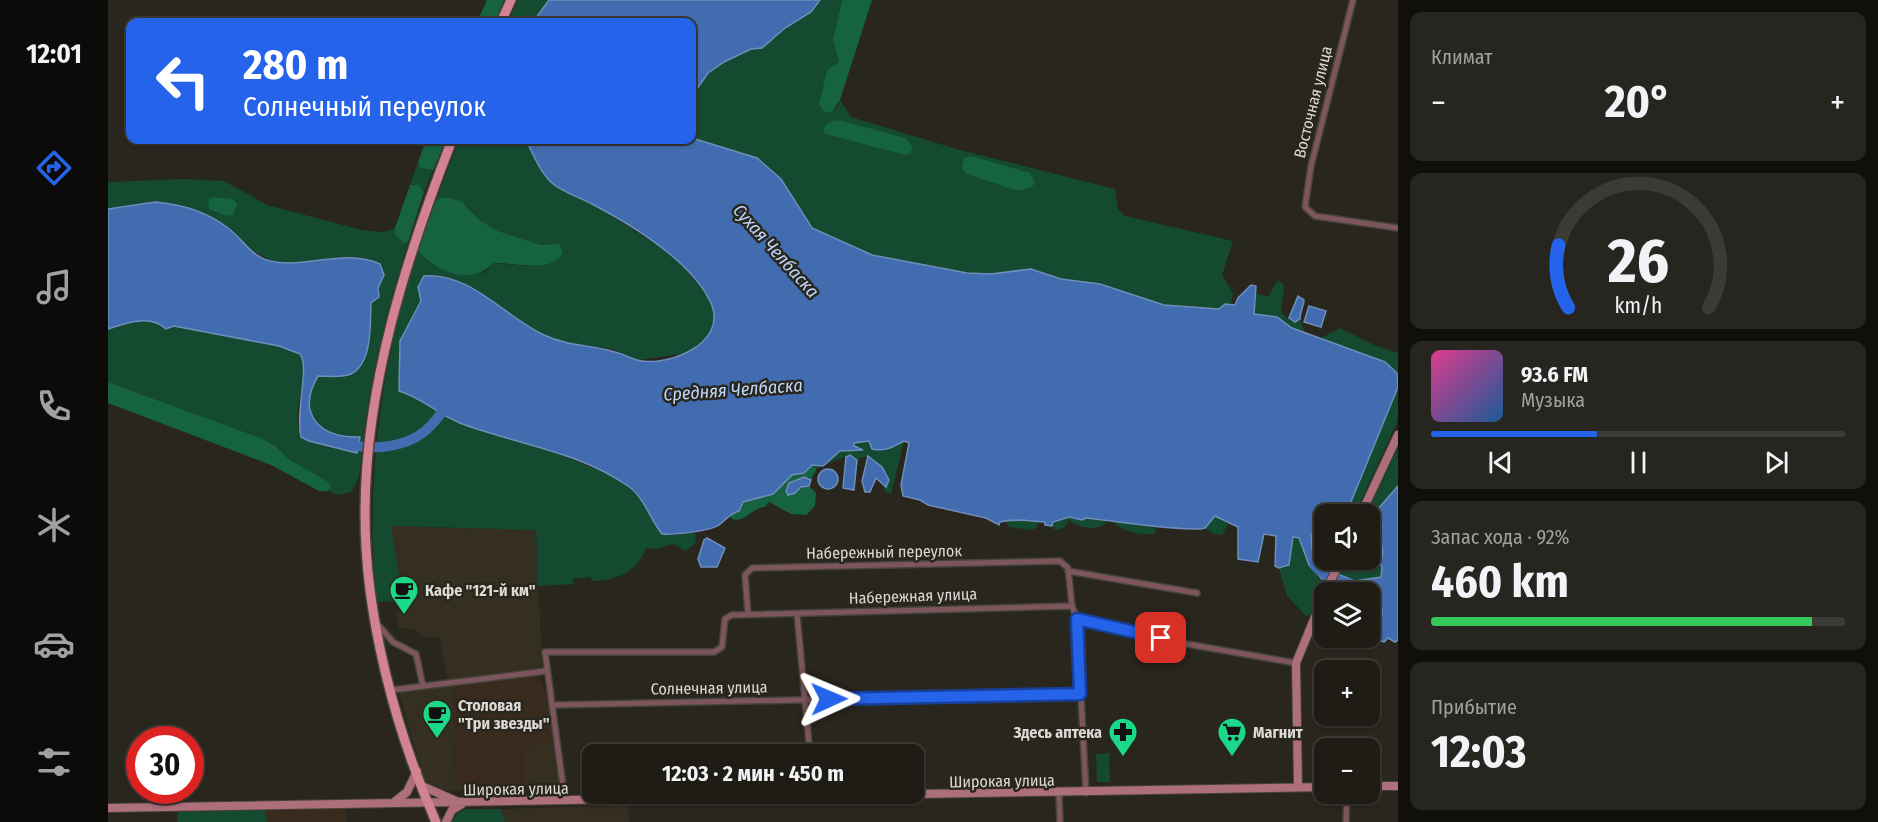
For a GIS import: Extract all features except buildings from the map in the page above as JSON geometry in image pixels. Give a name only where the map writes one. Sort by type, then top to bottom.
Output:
[{"type":"main road","points":[[503,18],[511,0]]},
{"type":"main road","points":[[436,822],[417,771],[392,690],[374,620],[365,528],[367,477],[373,423],[392,325],[425,211],[450,144]]},
{"type":"street","name":"Восточная улица","points":[[1353,0],[1311,166],[1305,203],[1306,211],[1315,216],[1398,228]]},
{"type":"street","points":[[1366,504],[1398,435]]},
{"type":"street","name":"Набережный переулок","points":[[748,614],[745,575],[752,568],[1060,561],[1065,563],[1068,571]]},
{"type":"street","points":[[1086,793],[1077,619],[1072,606],[1068,571],[1197,593]]},
{"type":"street","name":"Набережная улица","points":[[546,670],[545,652],[714,652],[724,643],[725,619],[732,615],[1072,606]]},
{"type":"street","points":[[797,614],[809,744]]},
{"type":"street","points":[[1077,619],[1182,643],[1296,663]]},
{"type":"street","points":[[374,620],[393,642],[416,654],[423,686]]},
{"type":"street","points":[[1298,787],[1296,663],[1314,620]]},
{"type":"street","points":[[392,690],[546,670],[554,705],[565,802]]},
{"type":"street","name":"Солнечная улица","points":[[554,705],[1080,694]]},
{"type":"street","points":[[391,804],[407,792],[417,771]]},
{"type":"street","points":[[422,786],[436,794],[463,803]]},
{"type":"street","points":[[1380,786],[1398,786]]},
{"type":"street","name":"Широкая улица","points":[[924,795],[1059,794],[1314,787]]},
{"type":"street","points":[[1059,794],[1060,822]]},
{"type":"street","name":"Широкая улица","points":[[108,808],[582,802]]},
{"type":"street","points":[[446,822],[452,810],[463,803]]},
{"type":"street","points":[[1346,822],[1347,804]]},
{"type":"shaded area","points":[[391,526],[536,530],[542,667],[448,680],[439,637],[427,638],[412,629],[399,628],[396,612],[408,610],[407,601],[403,601]]},
{"type":"shaded area","points":[[537,675],[551,702],[555,743],[524,745],[524,785],[510,785],[510,790],[462,790],[455,784],[453,686]]},
{"type":"shaded area","points":[[453,686],[455,784],[462,790],[436,790],[426,786],[399,693]]},
{"type":"shaded area","points":[[555,743],[560,790],[524,790],[524,744]]},
{"type":"shaded area","points":[[628,806],[629,822],[505,822],[500,809]]},
{"type":"shaded area","points":[[345,808],[347,822],[267,822],[265,810]]},
{"type":"green space","points":[[487,0],[504,0],[497,18],[479,18]]},
{"type":"green space","points":[[518,0],[549,0],[536,18],[510,18]]},
{"type":"green space","points":[[820,0],[842,0],[833,38],[839,62],[833,68],[836,108],[840,100],[851,117],[960,150],[1115,189],[1118,209],[1125,216],[1233,241],[1222,275],[1233,293],[1231,305],[1225,304],[1219,309],[1164,305],[1100,284],[1061,279],[1031,269],[991,274],[967,273],[872,255],[812,228],[781,179],[757,158],[696,139],[696,90],[708,73],[724,62],[751,49],[762,48],[785,28],[811,12]]},
{"type":"green space","points":[[842,0],[872,0],[840,100],[831,112],[825,112],[819,105],[827,70],[839,62],[833,39]]},
{"type":"green space","points":[[839,120],[905,138],[913,147],[911,153],[905,155],[826,134],[823,130],[826,125],[831,121]]},
{"type":"green space","points":[[425,144],[444,144],[433,170],[420,168],[418,162]]},
{"type":"green space","points":[[457,144],[528,144],[552,183],[592,204],[666,250],[684,267],[710,300],[716,317],[712,333],[699,346],[683,354],[637,360],[609,348],[569,345],[542,334],[457,281],[438,275],[424,276],[418,287],[421,301],[400,341],[399,391],[421,398],[438,412],[491,433],[532,444],[609,474],[630,487],[662,534],[674,535],[692,531],[695,533],[696,543],[685,551],[674,544],[657,549],[646,548],[632,569],[611,579],[593,581],[590,577],[573,579],[573,584],[538,586],[536,530],[391,526],[403,601],[376,602],[373,512],[379,425],[394,338],[417,251],[429,262],[484,273],[494,263],[527,266],[543,264],[553,243],[541,245],[498,231],[481,221],[467,206],[444,197],[436,200]]},
{"type":"green space","points":[[971,156],[1030,173],[1035,182],[1032,187],[1019,191],[967,174],[962,168],[964,158]]},
{"type":"green space","points":[[418,162],[420,168],[433,170],[424,192],[414,184],[410,185]]},
{"type":"green space","points":[[185,179],[224,181],[267,205],[362,230],[382,232],[395,228],[395,235],[404,243],[408,242],[381,340],[366,414],[358,480],[351,492],[338,495],[328,491],[331,487],[261,438],[108,382],[108,329],[130,322],[153,321],[166,328],[174,326],[277,345],[300,354],[304,361],[305,371],[297,422],[300,433],[308,441],[357,453],[360,437],[333,433],[323,428],[315,421],[310,401],[318,375],[336,377],[351,374],[359,366],[370,333],[371,303],[384,275],[380,264],[344,257],[292,263],[272,261],[155,202],[108,209],[108,182]]},
{"type":"green space","points":[[410,185],[419,185],[424,192],[408,242],[404,243],[395,235],[395,228]]},
{"type":"green space","points":[[213,197],[233,199],[237,204],[233,215],[226,216],[209,209],[208,200]]},
{"type":"green space","points":[[444,197],[461,201],[481,221],[498,231],[541,245],[559,243],[563,253],[558,259],[541,265],[494,263],[475,274],[464,275],[444,270],[417,251],[436,200]]},
{"type":"green space","points":[[1278,280],[1284,285],[1281,312],[1290,321],[1299,322],[1300,319],[1305,333],[1292,328],[1277,317],[1253,314],[1256,293],[1268,297]]},
{"type":"green space","points":[[1340,328],[1376,346],[1398,353],[1398,375],[1393,367],[1321,338]]},
{"type":"green space","points":[[108,382],[261,438],[274,445],[290,460],[328,482],[331,487],[328,491],[319,491],[271,465],[108,403]]},
{"type":"green space","points":[[1398,387],[1398,420],[1360,504],[1350,504]]},
{"type":"green space","points":[[863,440],[882,448],[904,441],[891,494],[885,492],[883,484],[886,487],[887,474],[870,458],[857,460],[850,455],[824,465],[840,451],[863,450],[853,446],[854,443]]},
{"type":"green space","points":[[1398,447],[1398,486],[1380,507],[1380,504],[1372,504]]},
{"type":"green space","points":[[812,465],[817,468],[811,480],[808,477],[798,489],[809,486],[816,493],[815,506],[806,515],[791,514],[769,502],[765,507],[741,519],[732,519],[729,514],[739,511],[743,502],[773,494],[792,475],[804,473]]},
{"type":"green space","points":[[1215,516],[1228,524],[1222,535],[1214,534],[1205,528]]},
{"type":"green space","points":[[1069,517],[1107,522],[1098,527],[1088,528],[1069,520],[1064,528],[1054,530],[1052,522]]},
{"type":"green space","points":[[1005,520],[1038,522],[1038,526],[1032,530],[1009,527]]},
{"type":"green space","points":[[1114,521],[1125,521],[1155,528],[1156,533],[1133,532],[1121,528]]},
{"type":"green space","points":[[1311,534],[1314,534],[1314,551]]},
{"type":"green space","points":[[1293,537],[1299,538],[1305,557],[1318,578],[1322,578],[1320,570],[1330,570],[1325,582],[1314,582],[1314,606],[1310,615],[1306,616],[1287,596],[1279,568],[1284,568]]},
{"type":"green space","points":[[1380,541],[1382,544],[1383,555],[1380,561]]},
{"type":"green space","points":[[1380,564],[1382,567],[1381,577],[1376,579],[1355,580],[1340,575],[1342,570],[1380,570]]},
{"type":"green space","points":[[1109,753],[1110,782],[1097,782],[1096,754]]},
{"type":"green space","points":[[467,809],[500,809],[505,822],[451,822],[458,813]]},
{"type":"green space","points":[[265,810],[267,822],[177,822],[178,812]]},
{"type":"water","points":[[549,0],[820,0],[811,12],[785,28],[762,48],[751,49],[724,62],[708,73],[696,90],[696,18],[536,18]]},
{"type":"water","name":"Сухая Челбаска","points":[[696,139],[757,158],[781,179],[812,228],[872,255],[967,273],[991,274],[1031,269],[1061,279],[1100,284],[1164,305],[1219,309],[1225,304],[1235,305],[1238,298],[1251,285],[1256,286],[1254,314],[1277,317],[1292,328],[1385,362],[1397,373],[1398,387],[1350,504],[1314,504],[1314,535],[1311,534],[1314,570],[1322,570],[1322,579],[1309,565],[1299,538],[1293,537],[1289,565],[1279,568],[1275,566],[1276,536],[1264,534],[1258,562],[1238,559],[1238,527],[1215,516],[1205,528],[1200,529],[1157,527],[1069,517],[1053,522],[1052,526],[1045,525],[1045,522],[1016,520],[1000,522],[999,525],[986,518],[928,505],[920,500],[903,496],[901,485],[909,443],[904,441],[881,450],[872,449],[869,441],[854,443],[854,446],[863,450],[840,451],[823,466],[812,465],[804,473],[792,475],[773,494],[743,502],[739,511],[715,527],[692,532],[662,534],[634,491],[609,474],[567,456],[460,423],[399,391],[400,341],[421,301],[418,287],[424,276],[457,281],[472,288],[544,335],[566,343],[610,350],[643,361],[674,358],[702,342],[711,331],[714,317],[710,301],[701,286],[674,257],[608,212],[566,192],[548,179],[528,144],[696,144]]},
{"type":"water","points":[[155,202],[184,207],[211,217],[233,232],[257,255],[270,261],[297,263],[353,258],[380,264],[384,275],[378,288],[379,297],[371,303],[369,342],[363,361],[351,374],[318,376],[310,402],[315,421],[323,428],[333,433],[360,437],[357,453],[301,437],[300,415],[304,369],[300,354],[279,346],[174,326],[166,329],[153,322],[130,322],[108,329],[108,209]]},
{"type":"water","points":[[1298,296],[1304,302],[1300,319],[1295,322],[1289,318]]},
{"type":"water","points":[[1309,306],[1326,311],[1321,327],[1304,322]]},
{"type":"water","points":[[850,455],[857,460],[854,490],[843,488],[846,457]]},
{"type":"water","points":[[868,456],[882,467],[889,480],[886,487],[876,478],[870,492],[865,492],[862,481]]},
{"type":"water","points":[[828,469],[835,472],[838,479],[835,486],[828,489],[821,486],[818,479],[821,472]]},
{"type":"water","points":[[804,477],[811,480],[809,486],[801,487],[795,493],[788,495],[786,491],[789,483]]},
{"type":"water","points":[[1398,486],[1398,640],[1395,642],[1388,638],[1384,642],[1380,640],[1382,610],[1380,609],[1380,582],[1336,582],[1340,575],[1355,581],[1381,577],[1380,561],[1383,552],[1380,541],[1382,528],[1380,507]]},
{"type":"water","points":[[707,538],[725,548],[717,567],[701,567],[698,559],[704,540]]},
{"type":"waterway","name":"Средняя Челбаска","points":[[346,443],[376,447],[406,442],[427,429],[449,404]]},
{"type":"waterway","name":"Средняя Челбаска","points":[[1319,570],[1341,582]]},
{"type":"place","name":"Кафе \"121-й км\"","points":[[404,616]]},
{"type":"place","name":"Столовая \"Три звезды\"","points":[[437,740]]},
{"type":"place","name":"Здесь аптека","points":[[1123,758]]},
{"type":"place","name":"Магнит","points":[[1232,758]]},
{"type":"route","points":[[829,699],[1080,694],[1077,619],[1161,638]]}]
